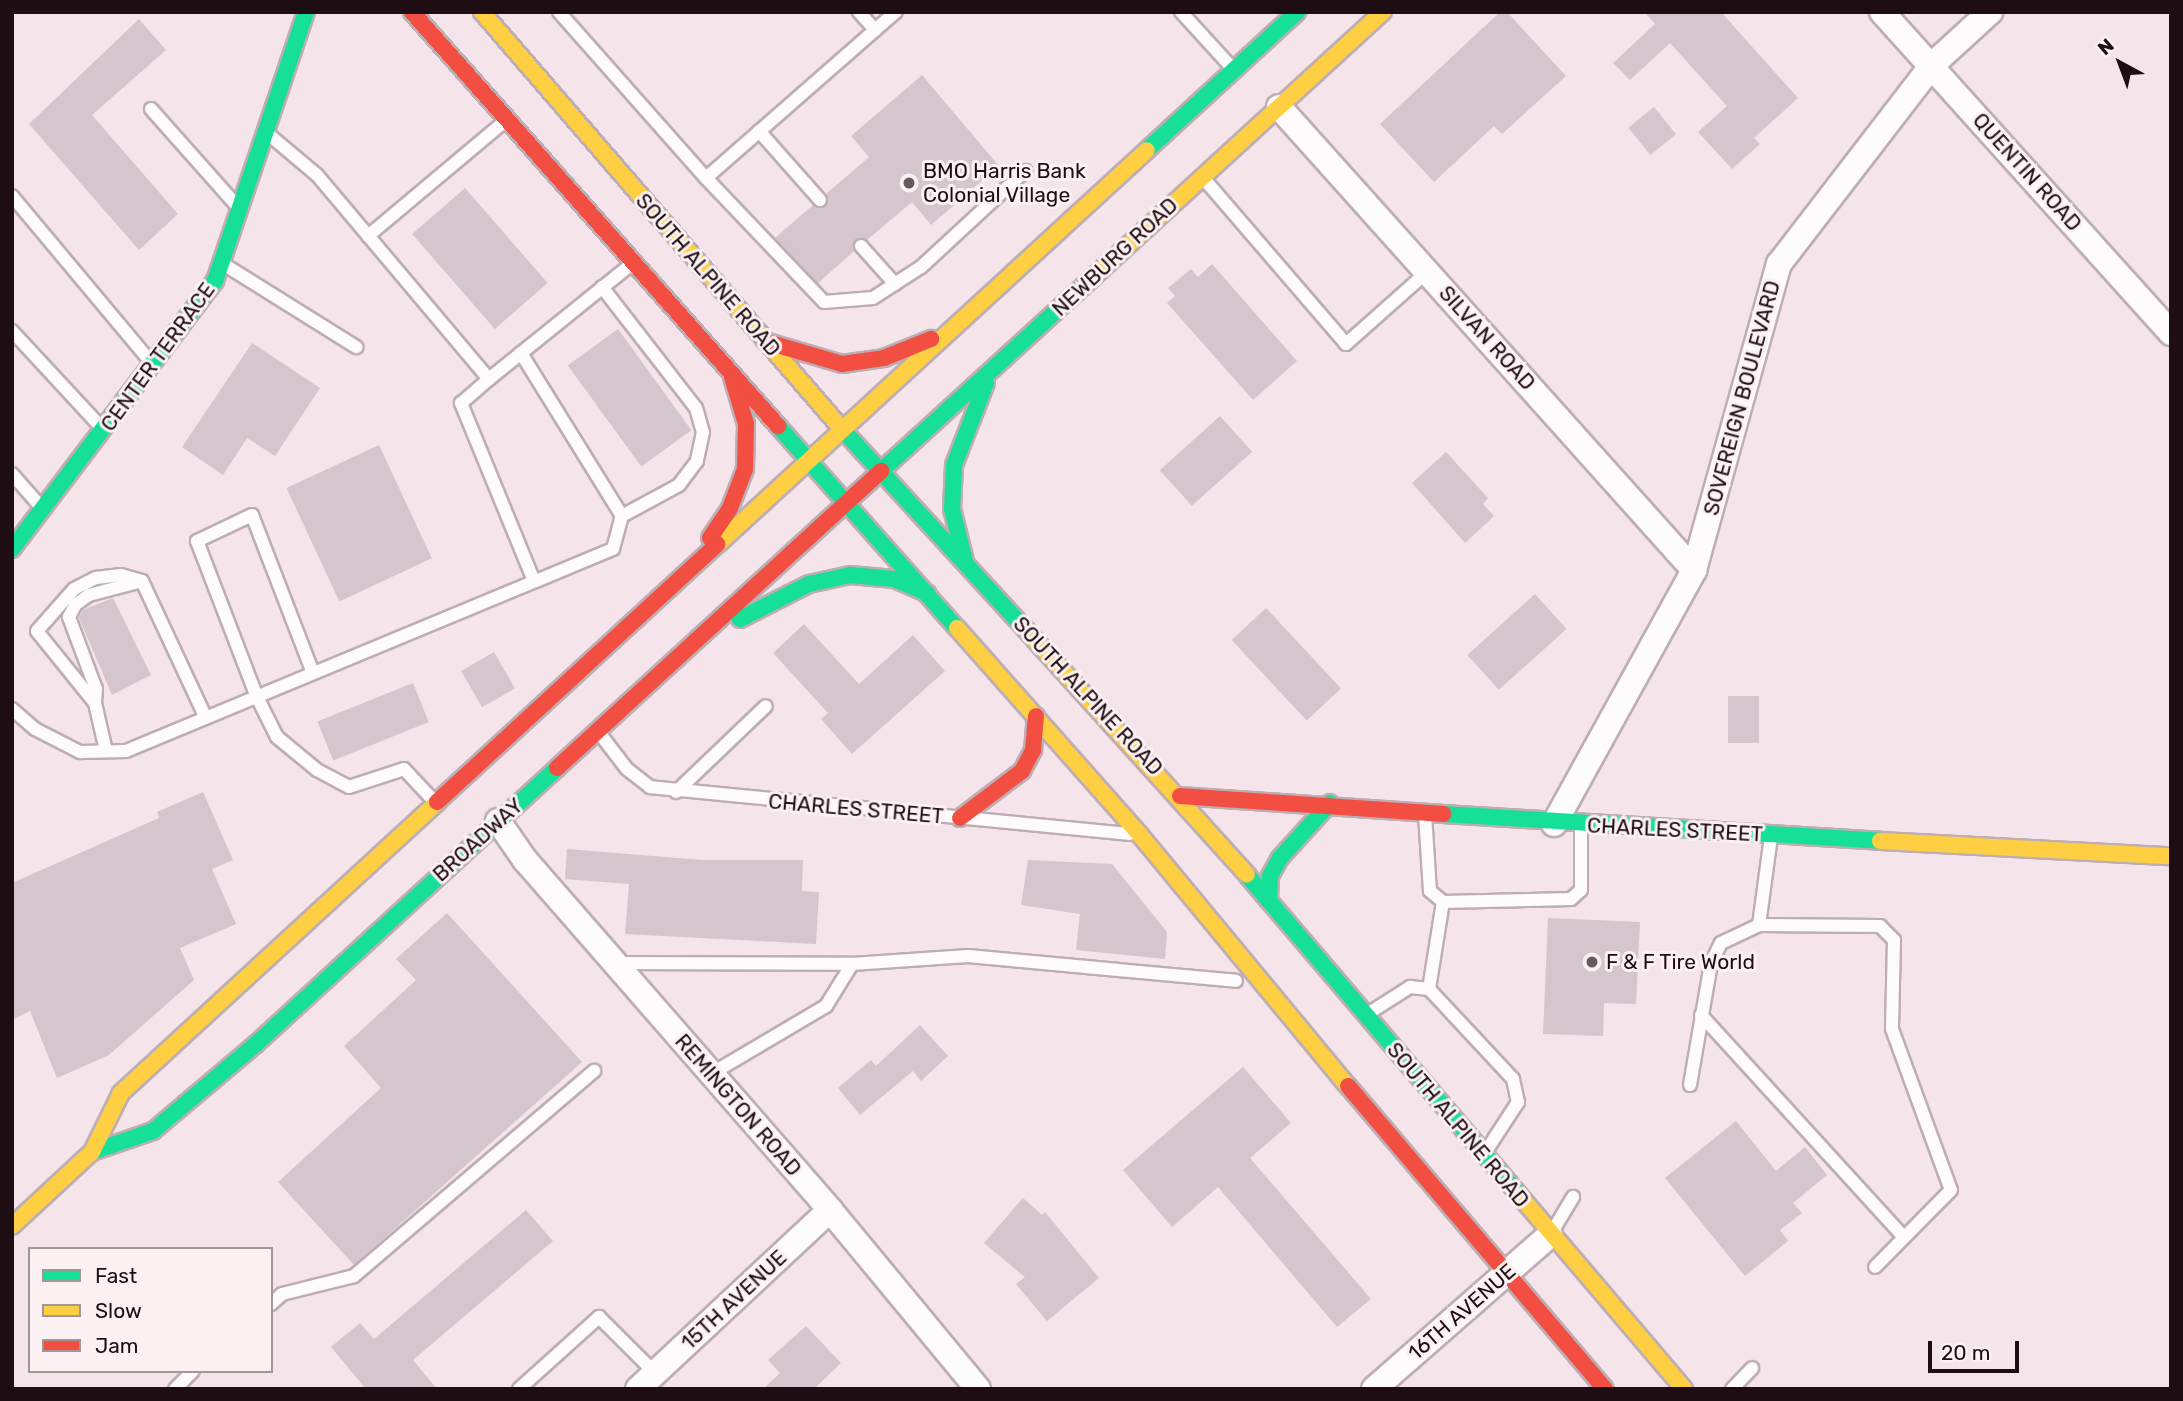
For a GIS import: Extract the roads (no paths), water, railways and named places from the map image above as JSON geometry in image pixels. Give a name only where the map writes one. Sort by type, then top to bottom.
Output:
[{"type":"main road","points":[[293,12],[293,51]]},
{"type":"main road","name":"CENTER TERRACE","points":[[12,549],[215,281],[306,12]]},
{"type":"main road","points":[[412,12],[930,594],[1140,835],[1504,1275],[1605,1389]]},
{"type":"main road","name":"SOUTH ALPINE ROAD","points":[[482,12],[842,431],[1180,796],[1550,1235],[1684,1389]]},
{"type":"main road","points":[[811,461],[1297,12]]},
{"type":"main road","name":"NEWBURG ROAD","points":[[848,502],[1383,12]]},
{"type":"main road","points":[[764,340],[806,357],[842,364],[884,358],[955,328]]},
{"type":"main road","points":[[966,564],[952,509],[954,465],[972,413],[994,368]]},
{"type":"main road","points":[[694,566],[730,508],[746,469],[746,424],[730,370]]},
{"type":"main road","name":"BROADWAY","points":[[12,1226],[92,1152],[121,1093],[435,802],[811,461]]},
{"type":"main road","name":"BROADWAY","points":[[92,1152],[153,1131],[256,1044],[848,502]]},
{"type":"main road","points":[[680,656],[761,606],[808,584],[861,576],[894,579],[930,594]]},
{"type":"main road","points":[[960,818],[1021,771],[1033,750],[1036,716]]},
{"type":"main road","name":"CHARLES STREET","points":[[1180,796],[1330,803],[1554,824],[2171,856]]},
{"type":"main road","points":[[1269,901],[1270,876],[1280,858],[1330,803]]},
{"type":"street","name":"QUENTIN ROAD","points":[[1882,12],[2171,333]]},
{"type":"street","name":"SOVEREIGN BOULEVARD","points":[[1554,824],[1694,570],[1779,264],[1932,65],[1990,12]]},
{"type":"street","name":"SILVAN ROAD","points":[[1279,107],[1694,570]]},
{"type":"street","name":"REMINGTON ROAD","points":[[498,821],[524,860],[830,1210],[978,1389]]},
{"type":"street","name":"15TH AVENUE","points":[[647,1381],[830,1210]]},
{"type":"street","name":"16TH AVENUE","points":[[1374,1389],[1550,1235]]},
{"type":"lane","points":[[559,12],[706,178],[824,302],[873,298],[895,284],[921,267],[1026,171]]},
{"type":"lane","points":[[859,12],[875,30]]},
{"type":"lane","points":[[706,178],[896,12]]},
{"type":"lane","points":[[1181,12],[1234,70]]},
{"type":"lane","points":[[151,109],[240,209]]},
{"type":"lane","points":[[368,236],[506,120]]},
{"type":"lane","points":[[760,131],[820,200]]},
{"type":"lane","points":[[266,132],[317,175],[489,379]]},
{"type":"lane","points":[[1203,177],[1346,344],[1427,272]]},
{"type":"lane","points":[[12,195],[153,364]]},
{"type":"lane","points":[[861,246],[895,284]]},
{"type":"lane","points":[[534,581],[461,403],[633,262]]},
{"type":"lane","points":[[221,263],[356,347]]},
{"type":"lane","points":[[12,709],[35,729],[80,752],[127,751],[613,549],[622,516],[679,485],[697,461],[703,432],[696,408],[602,287]]},
{"type":"lane","points":[[12,331],[104,430]]},
{"type":"lane","points":[[521,353],[622,516]]},
{"type":"lane","points":[[12,474],[44,510]]},
{"type":"lane","points":[[313,673],[253,515],[198,541],[257,697],[277,737],[317,770],[349,787],[404,769],[435,802]]},
{"type":"lane","points":[[95,703],[37,631],[74,589],[121,575],[142,581],[206,718]]},
{"type":"lane","points":[[106,751],[95,703],[96,689],[69,617],[75,605],[89,595],[142,581]]},
{"type":"lane","points":[[676,792],[766,706]]},
{"type":"lane","name":"CHARLES STREET","points":[[598,730],[634,775],[650,787],[676,792],[1140,835]]},
{"type":"lane","points":[[1425,812],[1430,891],[1443,902],[1571,899],[1581,890],[1581,825]]},
{"type":"lane","points":[[1759,925],[1771,835]]},
{"type":"lane","points":[[1429,989],[1443,902]]},
{"type":"lane","points":[[1690,1085],[1711,964],[1721,943],[1759,925],[1880,926],[1895,940],[1892,1029],[1951,1190],[1875,1267]]},
{"type":"lane","points":[[614,963],[852,964],[968,956],[1236,981]]},
{"type":"lane","points":[[711,1074],[826,1006],[852,964]]},
{"type":"lane","points":[[1366,1015],[1410,987],[1429,989],[1513,1079],[1518,1101],[1484,1154]]},
{"type":"lane","points":[[1701,1015],[1904,1237]]},
{"type":"lane","points":[[273,1302],[282,1294],[355,1276],[594,1071]]},
{"type":"lane","points":[[1550,1235],[1573,1198]]},
{"type":"lane","points":[[519,1389],[599,1317],[647,1381]]},
{"type":"lane","points":[[1732,1389],[1752,1368]]},
{"type":"lane","points":[[175,1389],[192,1373]]},
{"type":"place","name":"BMO Harris Bank Colonial Village","points":[[909,183]]},
{"type":"place","name":"F & F Tire World","points":[[1592,962]]}]
